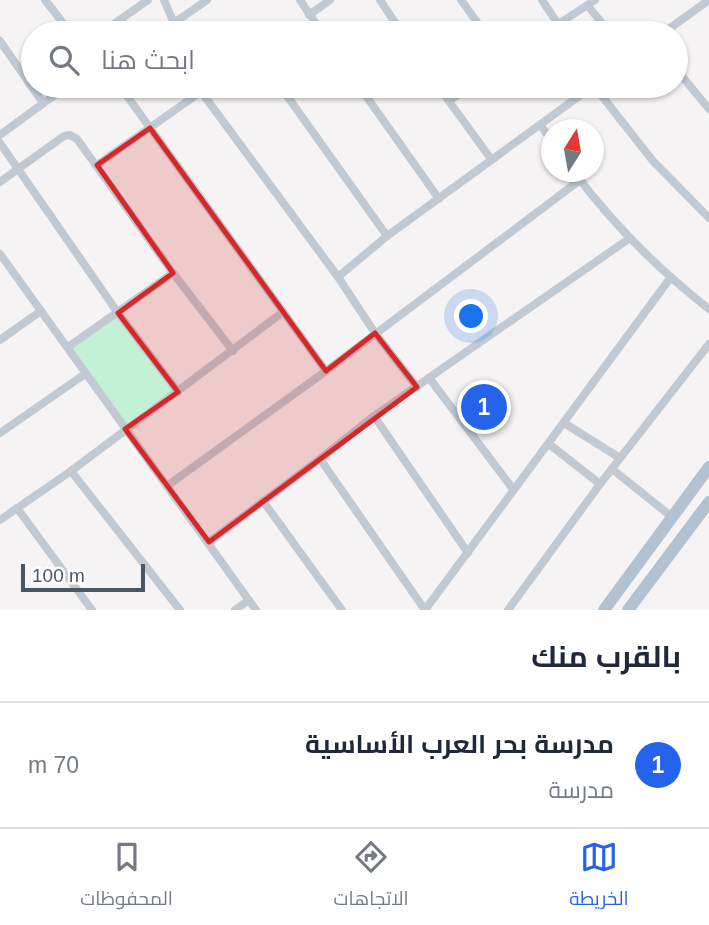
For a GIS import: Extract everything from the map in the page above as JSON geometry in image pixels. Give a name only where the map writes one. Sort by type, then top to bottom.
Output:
[{"type":"main road","points":[[604,610],[709,467]]},
{"type":"main road","points":[[628,610],[709,502]]},
{"type":"street","points":[[119,21],[148,0]]},
{"type":"street","points":[[164,0],[173,21]]},
{"type":"street","points":[[177,21],[207,0]]},
{"type":"street","points":[[300,0],[313,21]]},
{"type":"street","points":[[309,15],[330,0]]},
{"type":"street","points":[[380,0],[394,21]]},
{"type":"street","points":[[461,0],[476,21]]},
{"type":"street","points":[[542,0],[557,21]]},
{"type":"street","points":[[680,21],[709,0]]},
{"type":"street","points":[[49,1],[63,21]]},
{"type":"street","points":[[561,21],[591,3],[602,21]]},
{"type":"street","points":[[0,41],[21,71]]},
{"type":"street","points":[[688,84],[709,109]]},
{"type":"street","points":[[40,98],[43,103]]},
{"type":"street","points":[[0,135],[50,98]]},
{"type":"street","points":[[128,98],[326,371]]},
{"type":"street","points":[[97,165],[189,98]]},
{"type":"street","points":[[209,98],[375,333],[417,387]]},
{"type":"street","points":[[289,98],[387,236]]},
{"type":"street","points":[[367,98],[439,199]]},
{"type":"street","points":[[447,98],[491,159]]},
{"type":"street","points":[[449,101],[453,98]]},
{"type":"street","points":[[550,119],[578,98]]},
{"type":"street","points":[[604,98],[660,168],[709,218]]},
{"type":"street","points":[[338,277],[387,236],[491,159],[541,126]]},
{"type":"street","points":[[0,182],[64,136],[71,135],[77,139],[233,351]]},
{"type":"street","points":[[0,143],[118,313],[178,392]]},
{"type":"street","points":[[167,486],[326,371],[577,182]]},
{"type":"street","points":[[582,182],[630,238],[670,277],[709,309]]},
{"type":"street","points":[[209,541],[320,460],[374,416],[630,238]]},
{"type":"street","points":[[1,257],[209,541],[256,610]]},
{"type":"street","points":[[68,347],[173,273]]},
{"type":"street","points":[[320,460],[425,610],[670,277]]},
{"type":"street","points":[[0,340],[41,312]]},
{"type":"street","points":[[0,520],[71,471],[284,312]]},
{"type":"street","points":[[508,610],[600,484],[709,344]]},
{"type":"street","points":[[0,433],[85,374]]},
{"type":"street","points":[[430,379],[513,489]]},
{"type":"street","points":[[374,416],[468,553]]},
{"type":"street","points":[[564,423],[620,458]]},
{"type":"street","points":[[549,444],[600,484]]},
{"type":"street","points":[[612,469],[672,517]]},
{"type":"street","points":[[71,471],[180,610]]},
{"type":"street","points":[[263,501],[342,610]]},
{"type":"street","points":[[17,508],[92,610]]},
{"type":"street","points":[[235,610],[249,600]]},
{"type":"highlighted area","points":[[150,128],[326,371],[375,333],[417,387],[209,542],[125,429],[178,392],[118,313],[173,273],[97,165]]},
{"type":"green space","points":[[118,313],[178,392],[125,429],[68,347]]},
{"type":"place","name":"مدرسة بحر العرب الأساسية","points":[[484,407]]}]
